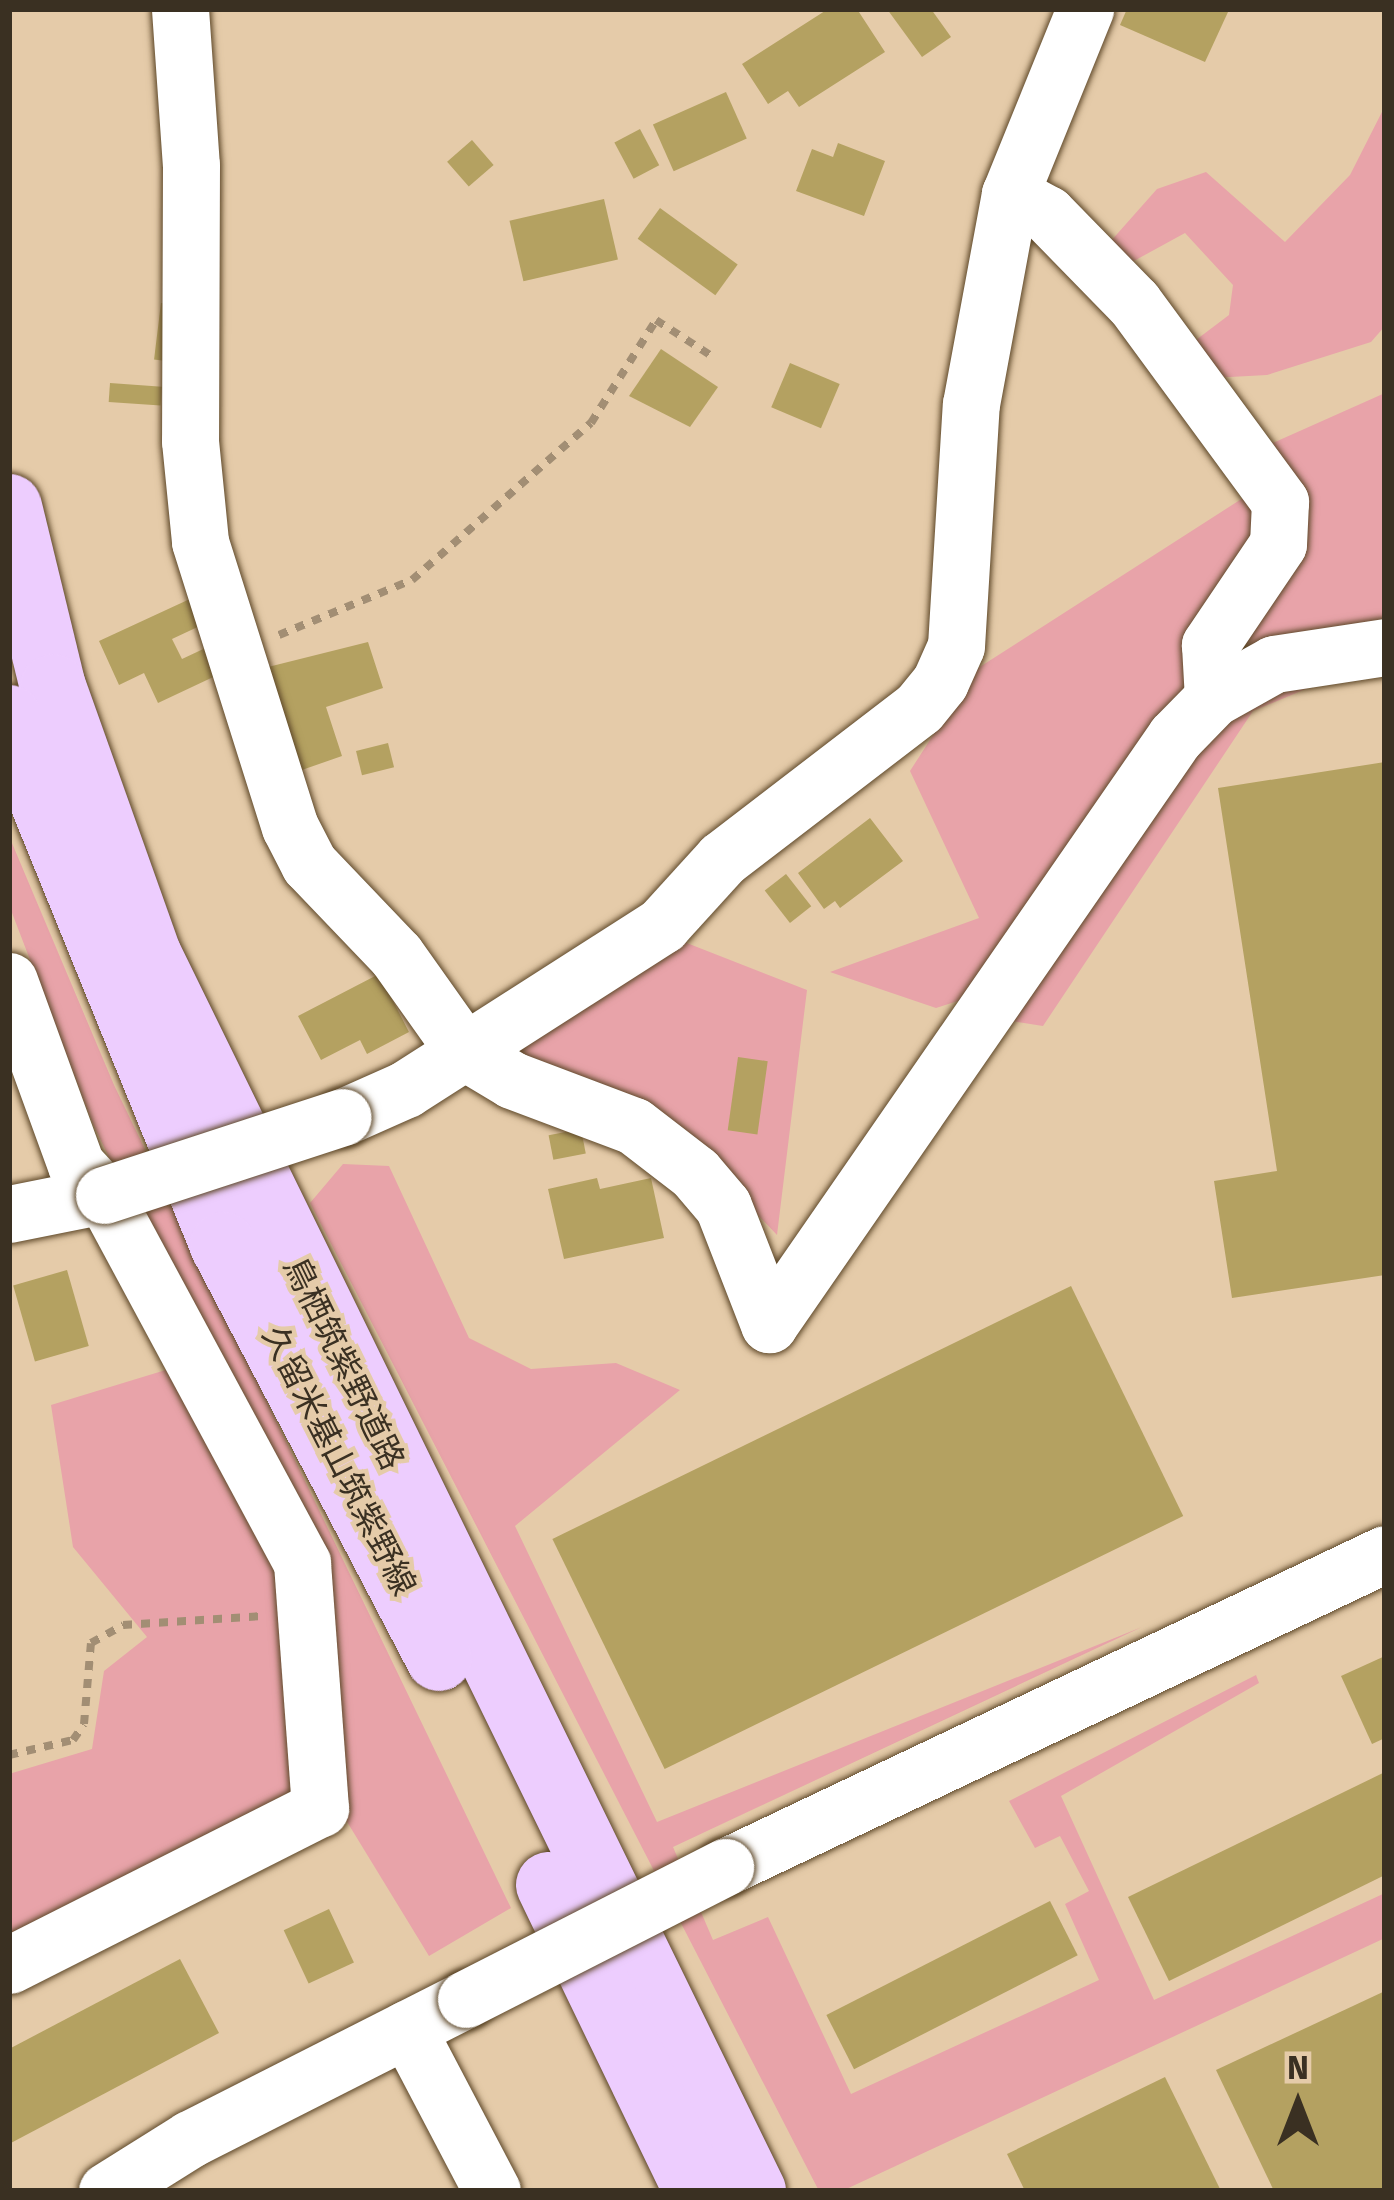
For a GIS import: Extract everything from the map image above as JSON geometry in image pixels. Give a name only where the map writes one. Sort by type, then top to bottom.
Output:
[{"type":"main road","name":"鳥栖筑紫野道路","points":[[9,507],[53,687],[149,956],[752,2191]]},
{"type":"main road","name":"久留米基山筑紫野線","points":[[9,718],[24,772],[223,1245],[448,1676],[697,2191]]},
{"type":"street","points":[[180,9],[191,165],[190,441],[207,574],[239,652],[290,827],[309,864],[396,955],[464,1051],[512,1080],[634,1126],[695,1173],[722,1206],[770,1324],[1141,780],[1213,698],[1274,664],[1385,647]]},
{"type":"street","points":[[9,1214],[104,1195],[343,1117],[464,1051],[662,925],[722,859],[919,708],[940,682],[956,646],[970,404],[1010,194],[1085,9]]},
{"type":"street","points":[[1010,194],[1047,214],[1134,303],[1280,502],[1278,544],[1210,645],[1213,698]]},
{"type":"street","points":[[9,982],[76,1166],[104,1195],[302,1563],[320,1808],[9,1965]]},
{"type":"street","points":[[107,2191],[190,2139],[725,1867],[1385,1554]]},
{"type":"street","points":[[407,2029],[492,2191]]},
{"type":"path","points":[[239,652],[412,580],[592,423],[656,320],[710,355]]},
{"type":"path","points":[[9,1755],[73,1740],[84,1724],[91,1642],[123,1625],[265,1616]]},
{"type":"shaded area","points":[[1385,106],[1385,326],[1371,342],[1267,375],[1211,378],[1184,349],[1229,315],[1233,285],[1185,233],[1121,268],[1102,251],[1157,189],[1206,172],[1285,242],[1350,175]]},
{"type":"shaded area","points":[[1385,393],[1385,669],[1344,673],[1253,711],[1043,1026],[998,1019],[983,993],[936,1008],[830,972],[979,918],[910,771],[975,670],[1243,498],[1257,450]]},
{"type":"shaded area","points":[[9,836],[114,1085],[511,1908],[429,1956],[327,1789],[9,1945],[9,1774],[92,1749],[104,1671],[147,1637],[73,1547],[51,1405],[205,1358],[93,1124],[9,905]]},
{"type":"shaded area","points":[[674,938],[807,990],[777,1235],[686,1140],[511,1053]]},
{"type":"shaded area","points":[[343,1164],[389,1166],[469,1338],[531,1369],[616,1363],[680,1390],[515,1526],[657,1822],[1142,1627],[673,1847],[713,1940],[768,1917],[851,2094],[1099,1980],[1065,1904],[1089,1891],[1060,1836],[1035,1848],[1009,1801],[1256,1675],[1259,1683],[1061,1796],[1154,2000],[1385,1893],[1385,1938],[842,2191],[819,2191],[310,1203]]},
{"type":"building","points":[[828,9],[857,9],[885,52],[799,107],[788,91],[768,104],[742,64]]},
{"type":"building","points":[[887,9],[931,9],[951,37],[922,57]]},
{"type":"building","points":[[1127,9],[1228,12],[1205,62],[1120,25]]},
{"type":"building","points":[[726,92],[747,139],[674,171],[653,125]]},
{"type":"building","points":[[640,129],[659,165],[634,179],[614,143]]},
{"type":"building","points":[[472,140],[494,165],[469,187],[447,162]]},
{"type":"building","points":[[838,143],[885,161],[864,216],[796,191],[812,149],[833,157]]},
{"type":"building","points":[[604,199],[618,259],[523,281],[509,221]]},
{"type":"building","points":[[660,208],[738,264],[715,295],[638,239]]},
{"type":"building","points":[[161,303],[177,305],[170,362],[154,360]]},
{"type":"building","points":[[661,349],[718,387],[690,427],[629,396]]},
{"type":"building","points":[[790,363],[840,384],[821,428],[771,407]]},
{"type":"building","points":[[110,383],[162,387],[161,406],[109,402]]},
{"type":"building","points":[[192,598],[204,624],[172,639],[182,659],[214,644],[226,671],[158,703],[144,673],[119,685],[99,641]]},
{"type":"building","points":[[368,642],[383,688],[326,707],[342,756],[299,771],[264,668]]},
{"type":"building","points":[[388,743],[394,767],[362,775],[356,751]]},
{"type":"building","points":[[1385,762],[1385,1275],[1232,1298],[1214,1181],[1277,1171],[1218,788]]},
{"type":"building","points":[[870,818],[903,861],[840,908],[835,901],[824,909],[798,873]]},
{"type":"building","points":[[786,874],[811,906],[790,923],[765,891]]},
{"type":"building","points":[[379,974],[409,1032],[367,1054],[360,1040],[321,1060],[298,1016]]},
{"type":"building","points":[[738,1057],[768,1061],[757,1134],[728,1130]]},
{"type":"building","points":[[581,1129],[586,1154],[553,1160],[549,1135]]},
{"type":"building","points":[[597,1178],[600,1189],[651,1178],[664,1238],[564,1259],[548,1189]]},
{"type":"building","points":[[67,1270],[89,1346],[35,1361],[13,1285]]},
{"type":"building","points":[[1071,1286],[1183,1516],[665,1769],[552,1539]]},
{"type":"building","points":[[1385,1656],[1385,1738],[1372,1744],[1341,1676]]},
{"type":"building","points":[[1385,1772],[1385,1875],[1169,1981],[1128,1897]]},
{"type":"building","points":[[1050,1901],[1078,1955],[854,2069],[826,2015]]},
{"type":"building","points":[[329,1909],[354,1962],[309,1984],[284,1930]]},
{"type":"building","points":[[180,1959],[219,2033],[9,2144],[9,2049]]},
{"type":"building","points":[[1385,1991],[1385,2191],[1274,2191],[1216,2070]]},
{"type":"building","points":[[1165,2077],[1221,2191],[1025,2191],[1007,2154]]}]
